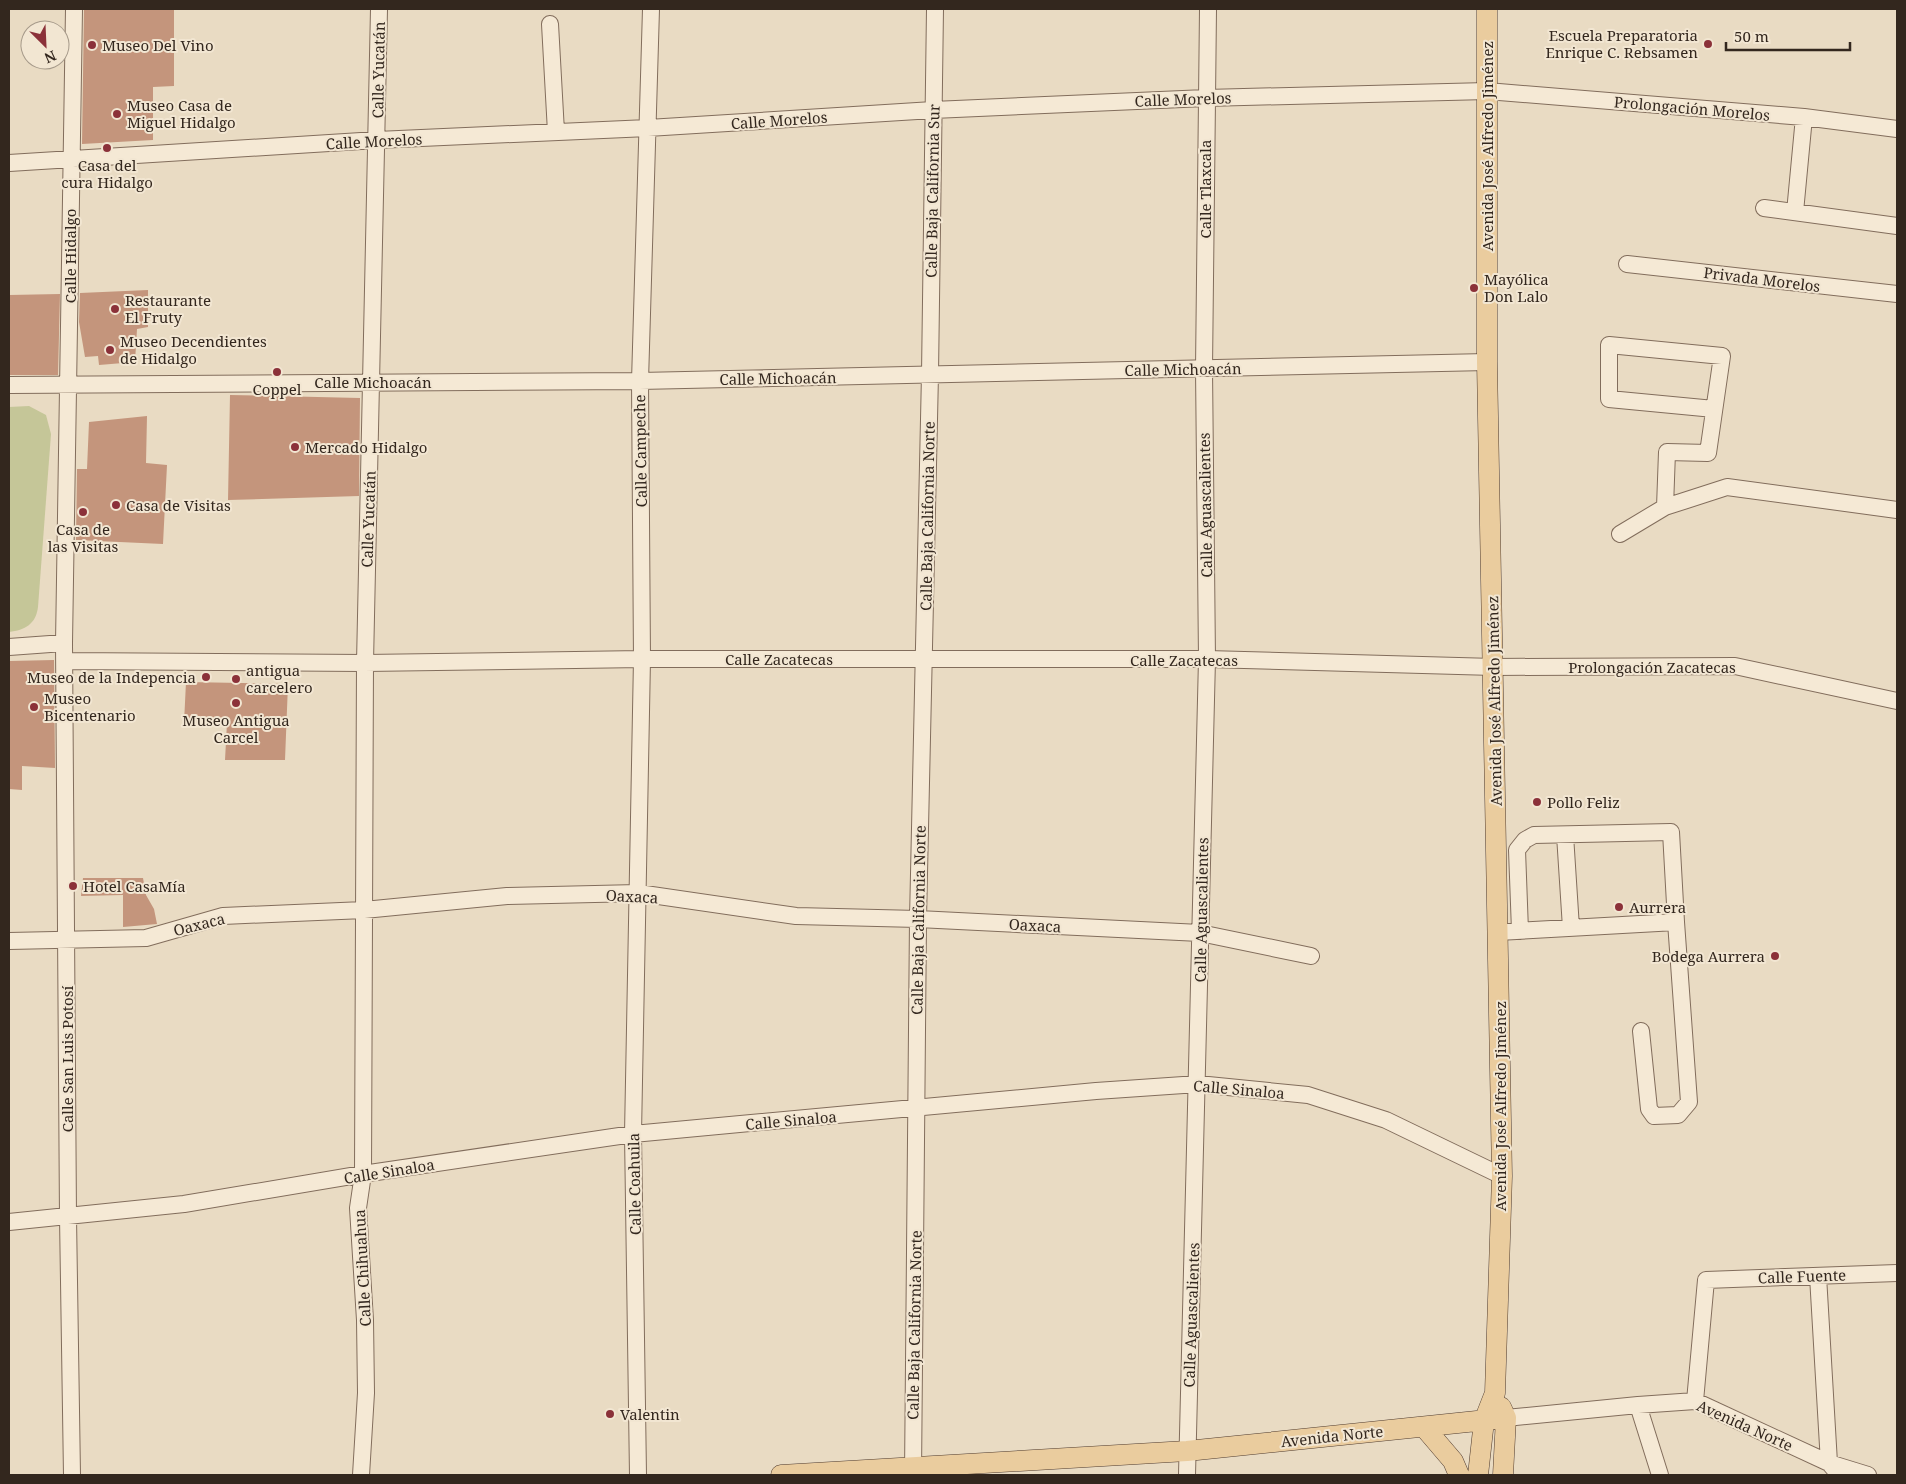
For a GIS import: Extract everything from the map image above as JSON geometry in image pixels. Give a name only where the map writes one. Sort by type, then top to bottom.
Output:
[{"type":"main road","name":"Avenida José Alfredo Jiménez","points":[[1478,1475],[1484,1421],[1495,1393],[1502,1176],[1487,362],[1487,9]]},
{"type":"main road","name":"Avenida José Alfredo Jiménez","points":[[1495,1393],[1506,1418]]},
{"type":"main road","name":"Avenida Norte","points":[[781,1475],[913,1471],[1186,1451],[1506,1418]]},
{"type":"main road","points":[[1503,1475],[1506,1418]]},
{"type":"main road","points":[[1424,1427],[1453,1461],[1459,1475]]},
{"type":"street","name":"Calle Hidalgo","points":[[64,643],[70,383],[74,9]]},
{"type":"street","name":"Calle Yucatán","points":[[364,910],[364,663],[372,382],[379,9]]},
{"type":"street","name":"Calle Campeche","points":[[638,894],[642,659],[640,381],[651,9]]},
{"type":"street","name":"Calle Baja California Sur","points":[[930,374],[935,9]]},
{"type":"street","name":"Calle Tlaxcala","points":[[1204,369],[1208,9]]},
{"type":"street","points":[[550,24],[556,132]]},
{"type":"street","name":"Calle Morelos","points":[[9,163],[376,140],[648,128],[933,110],[1206,98],[1487,91]]},
{"type":"street","name":"Prolongación Morelos","points":[[1487,91],[1804,117],[1897,129]]},
{"type":"street","points":[[1795,212],[1804,117]]},
{"type":"street","points":[[1764,208],[1897,226]]},
{"type":"street","name":"Privada Morelos","points":[[1627,264],[1897,294]]},
{"type":"street","points":[[1665,507],[1667,452],[1708,453],[1722,356],[1608,345],[1608,399],[1714,409]]},
{"type":"street","name":"Calle Michoacán","points":[[9,385],[70,383],[640,381],[1487,362]]},
{"type":"street","name":"Calle Aguascalientes","points":[[1187,1475],[1186,1451],[1198,1084],[1207,659],[1204,369]]},
{"type":"street","name":"Calle Baja California Norte","points":[[913,1471],[918,919],[930,374]]},
{"type":"street","points":[[1620,534],[1665,507],[1727,488],[1897,510]]},
{"type":"street","points":[[9,647],[64,643]]},
{"type":"street","name":"Calle San Luis Potosí","points":[[64,643],[68,1217],[72,1475]]},
{"type":"street","name":"Calle Zacatecas","points":[[65,662],[364,663],[642,659],[1207,659],[1494,667]]},
{"type":"street","name":"Prolongación Zacatecas","points":[[1494,667],[1735,666],[1897,701]]},
{"type":"street","points":[[1520,931],[1517,850],[1525,840],[1534,835],[1671,832],[1689,1102],[1678,1115],[1654,1116],[1649,1109],[1641,1031]]},
{"type":"street","points":[[1565,834],[1571,928]]},
{"type":"street","name":"Oaxaca","points":[[9,941],[146,938],[223,916],[364,910],[507,896],[638,894],[796,916],[918,919],[1200,933],[1311,956]]},
{"type":"street","name":"Calle Coahuila","points":[[638,894],[633,1134],[638,1475]]},
{"type":"street","name":"Calle Chihuahua","points":[[361,1475],[366,1393],[365,1320],[358,1208],[363,1174],[364,910]]},
{"type":"street","points":[[1498,932],[1676,922]]},
{"type":"street","name":"Calle Sinaloa","points":[[9,1222],[184,1204],[363,1174],[633,1134],[1198,1084],[1308,1095],[1386,1120],[1502,1176]]},
{"type":"street","name":"Calle Fuente","points":[[1694,1401],[1706,1280],[1897,1273]]},
{"type":"street","points":[[1818,1276],[1834,1469]]},
{"type":"street","name":"Avenida Norte","points":[[1506,1418],[1694,1401],[1834,1469],[1868,1475]]},
{"type":"street","points":[[1638,1405],[1660,1475]]},
{"type":"green space","points":[[29,406],[46,415],[51,434],[38,607],[35,618],[29,625],[20,630],[9,632],[9,407]]},
{"type":"building","points":[[84,9],[174,9],[174,86],[153,87],[153,140],[82,144]]},
{"type":"building","name":"Restaurante El Fruty","points":[[148,290],[148,327],[137,329],[135,362],[99,365],[98,356],[85,357],[79,322],[80,293]]},
{"type":"building","points":[[60,294],[58,375],[9,375],[9,295]]},
{"type":"building","name":"Mercado Hidalgo","points":[[230,395],[360,398],[359,496],[228,500]]},
{"type":"building","name":"Casa de Visitas","points":[[147,416],[146,463],[167,465],[163,544],[76,540],[77,469],[87,469],[89,422]]},
{"type":"building","name":"Museo Bicentenario","points":[[54,660],[55,768],[22,766],[22,790],[9,789],[9,661]]},
{"type":"building","name":"Museo Antigua Carcel","points":[[186,682],[288,684],[285,760],[225,760],[227,723],[184,723]]},
{"type":"building","points":[[83,878],[143,878],[146,895],[154,909],[157,924],[123,927],[123,895],[81,896]]},
{"type":"place","name":"Escuela Preparatoria Enrique C. Rebsamen","points":[[1708,44]]},
{"type":"place","name":"Museo Del Vino","points":[[92,45]]},
{"type":"place","name":"Museo Casa de Miguel Hidalgo","points":[[117,114]]},
{"type":"place","name":"Casa del cura Hidalgo","points":[[107,148]]},
{"type":"place","name":"Mayólica Don Lalo","points":[[1474,288]]},
{"type":"place","name":"Restaurante El Fruty","points":[[115,309]]},
{"type":"place","name":"Museo Decendientes de Hidalgo","points":[[110,350]]},
{"type":"place","name":"Coppel","points":[[277,372]]},
{"type":"place","name":"Mercado Hidalgo","points":[[295,447]]},
{"type":"place","name":"Casa de Visitas","points":[[116,505]]},
{"type":"place","name":"Casa de las Visitas","points":[[83,512]]},
{"type":"place","name":"Museo de la Indepencia","points":[[206,677]]},
{"type":"place","name":"antigua carcelero","points":[[236,679]]},
{"type":"place","name":"Museo Antigua Carcel","points":[[236,703]]},
{"type":"place","name":"Museo Bicentenario","points":[[34,707]]},
{"type":"place","name":"Pollo Feliz","points":[[1537,802]]},
{"type":"place","name":"Hotel CasaMía","points":[[73,886]]},
{"type":"place","name":"Aurrera","points":[[1619,907]]},
{"type":"place","name":"Bodega Aurrera","points":[[1775,956]]},
{"type":"place","name":"Valentin","points":[[610,1414]]}]
